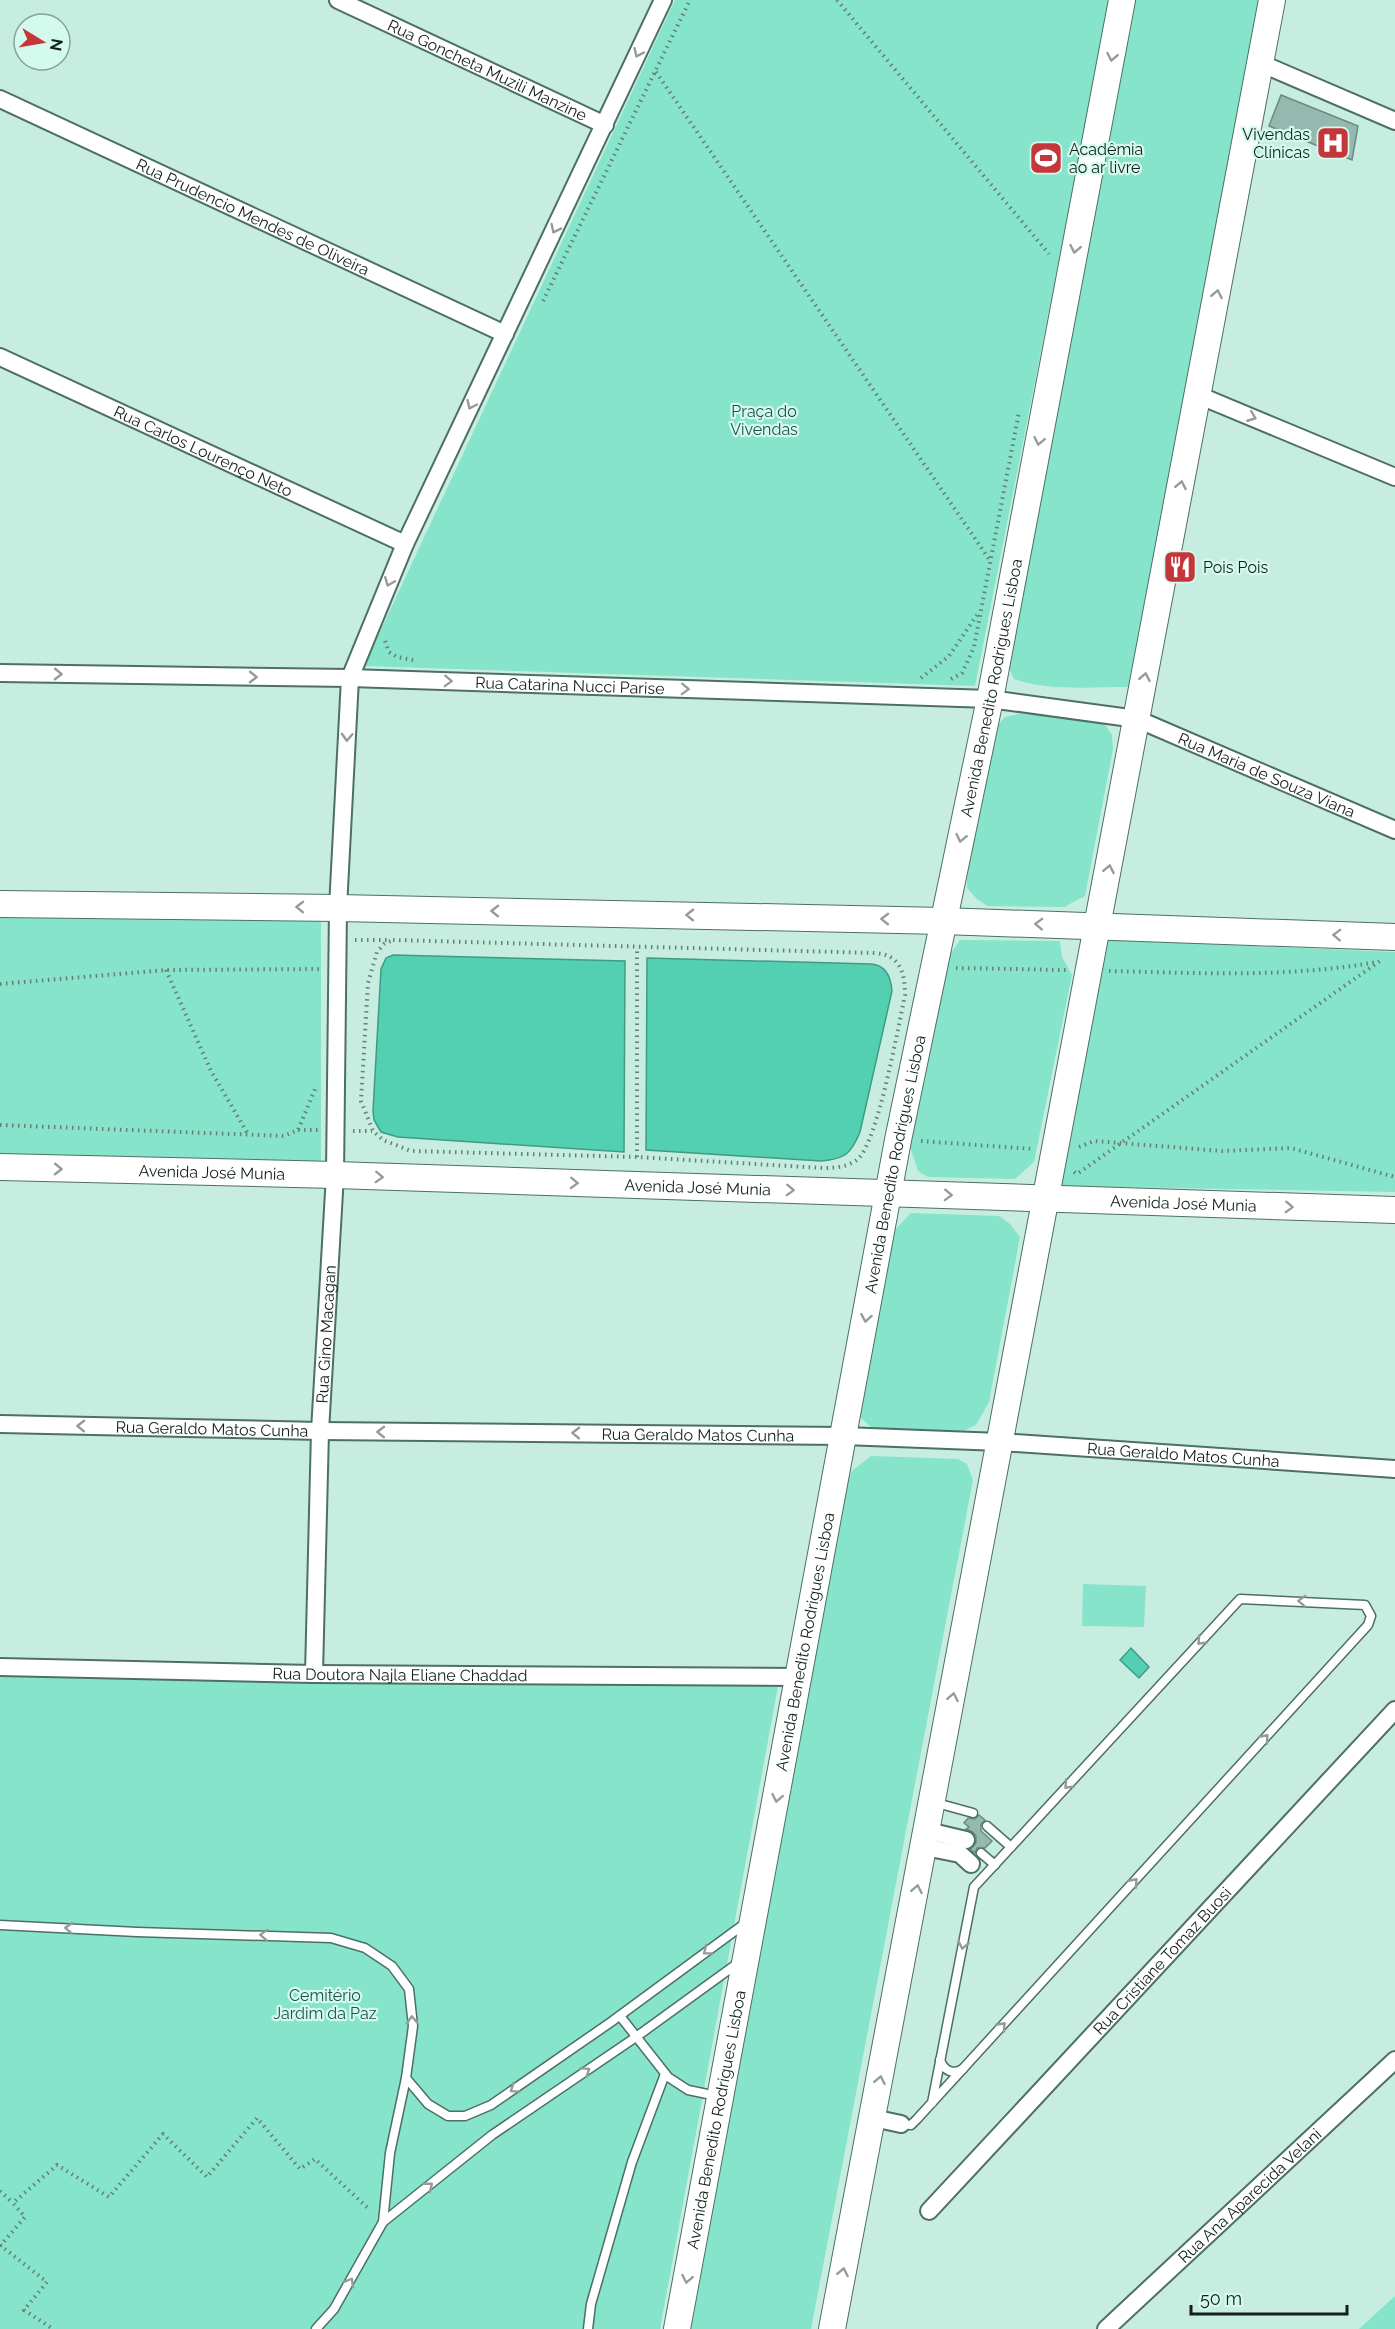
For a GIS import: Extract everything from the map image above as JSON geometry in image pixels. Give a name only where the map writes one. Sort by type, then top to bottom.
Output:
[{"type":"main road","name":"Avenida Benedito Rodrigues Lisboa","points":[[677,2329],[898,1140],[990,699],[1122,0]]},
{"type":"main road","points":[[832,2329],[1047,1198],[1063,1151],[1090,970],[1272,0]]},
{"type":"main road","points":[[0,904],[338,908],[944,921],[1098,926],[1391,948]]},
{"type":"main road","name":"Avenida José Munia","points":[[0,1167],[335,1175],[1395,1210]]},
{"type":"street","name":"Rua Goncheta Muzili Manzine","points":[[338,0],[605,125]]},
{"type":"street","name":"Rua Gino Macagan","points":[[314,1674],[320,1431],[335,1175],[338,908],[350,678],[405,544],[663,0]]},
{"type":"street","points":[[1260,63],[1395,121]]},
{"type":"street","name":"Rua Prudencio Mendes de Oliveira","points":[[0,99],[505,334]]},
{"type":"street","name":"Rua Carlos Lourenço Neto","points":[[0,357],[405,544]]},
{"type":"street","points":[[1198,395],[1395,477]]},
{"type":"street","name":"Rua Catarina Nucci Parise","points":[[0,673],[350,678],[990,699],[1137,719]]},
{"type":"street","name":"Rua Maria de Souza Viana","points":[[1137,719],[1395,830]]},
{"type":"street","name":"Rua Geraldo Matos Cunha","points":[[0,1424],[320,1431],[844,1436],[1000,1442],[1395,1469]]},
{"type":"street","name":"Rua Doutora Najla Eliane Chaddad","points":[[0,1667],[314,1674],[800,1677]]},
{"type":"street","name":"Rua Cristiane Tomaz Buosi","points":[[929,2211],[1395,1710]]},
{"type":"street","points":[[926,1839],[966,1840]]},
{"type":"street","points":[[926,1839],[976,1859]]},
{"type":"street","name":"Rua Ana Aparecida Velani","points":[[1106,2329],[1395,2060]]},
{"type":"street","points":[[873,2118],[901,2124]]},
{"type":"lane","points":[[901,2124],[911,2125],[932,2103],[1368,1625],[1371,1616],[1368,1608],[1361,1603],[1240,1599],[985,1875],[975,1887],[932,2103]]},
{"type":"lane","points":[[933,1802],[973,1813]]},
{"type":"lane","points":[[987,1826],[1011,1847]]},
{"type":"lane","points":[[976,1859],[995,1865]]},
{"type":"lane","points":[[976,1859],[985,1875]]},
{"type":"lane","points":[[406,2078],[428,2104],[448,2116],[465,2116],[491,2105],[620,2016],[754,1916]]},
{"type":"lane","points":[[0,1925],[332,1938],[365,1948],[392,1966],[409,1989],[413,2026],[406,2078],[390,2153],[383,2222]]},
{"type":"lane","points":[[316,2329],[334,2309],[383,2222],[492,2135],[636,2037],[747,1957]]},
{"type":"lane","points":[[620,2016],[665,2074],[688,2090],[721,2097]]},
{"type":"lane","points":[[940,2060],[945,2069],[950,2071],[963,2069]]},
{"type":"lane","points":[[588,2329],[591,2304],[632,2162],[665,2074]]},
{"type":"path","points":[[540,308],[690,0]]},
{"type":"path","points":[[837,0],[1049,254],[1052,243]]},
{"type":"path","points":[[656,72],[990,560]]},
{"type":"path","points":[[949,679],[962,673],[970,658],[1020,407]]},
{"type":"path","points":[[930,678],[920,678],[950,656],[980,611]]},
{"type":"path","points":[[384,636],[389,652],[397,657],[418,660]]},
{"type":"path","points":[[393,940],[637,947],[883,953],[890,956],[901,970],[905,980],[905,995],[876,1121],[865,1150],[856,1161],[840,1167],[823,1168],[637,1157],[411,1151],[383,1140],[373,1131],[361,1101],[368,984],[372,963],[384,944],[393,940]]},
{"type":"path","points":[[637,947],[637,1157]]},
{"type":"path","points":[[1063,1151],[1072,1170],[1077,1174],[1380,961],[1391,948]]},
{"type":"path","points":[[323,959],[323,980]]},
{"type":"path","points":[[901,970],[935,968],[1090,970],[1243,975],[1317,970],[1380,961]]},
{"type":"path","points":[[0,984],[166,970],[323,969]]},
{"type":"path","points":[[166,970],[211,1071],[248,1135]]},
{"type":"path","points":[[0,1125],[284,1136],[298,1130],[317,1082]]},
{"type":"path","points":[[865,1150],[887,1146],[898,1140],[1063,1151],[1094,1141],[1222,1150],[1291,1148],[1395,1177]]},
{"type":"path","points":[[13,2204],[57,2165],[109,2197],[163,2134],[207,2176],[257,2118],[300,2169],[315,2159],[383,2222]]},
{"type":"path","points":[[0,2191],[26,2217],[0,2245],[47,2282],[24,2310],[53,2329]]},
{"type":"green space","name":"Praça do Vivendas","points":[[675,0],[1110,0],[975,686],[364,666]]},
{"type":"green space","points":[[1133,0],[1262,0],[1128,687],[1070,688],[1027,683],[1014,679],[1004,657]]},
{"type":"green space","points":[[1019,714],[1094,718],[1106,726],[1112,735],[1113,749],[1085,896],[1064,907],[987,906],[967,888],[992,732],[1005,717]]},
{"type":"green space","points":[[0,914],[321,918],[321,1166],[0,1159]]},
{"type":"green space","points":[[960,940],[1060,941],[1062,957],[1072,975],[1034,1162],[1015,1179],[928,1177],[918,1171],[910,1147],[947,959]]},
{"type":"green space","points":[[1107,940],[1395,952],[1395,1192],[1059,1186]]},
{"type":"green space","points":[[911,1213],[999,1216],[1010,1224],[1020,1237],[989,1402],[976,1425],[959,1433],[875,1431],[860,1417],[858,1405],[891,1234]]},
{"type":"green space","points":[[871,1456],[958,1459],[967,1464],[973,1480],[811,2329],[686,2329],[846,1487],[852,1471]]},
{"type":"green space","points":[[1083,1584],[1146,1586],[1144,1627],[1082,1626]]},
{"type":"green space","name":"Cemitério Jardim da Paz","points":[[0,1675],[778,1686],[660,2329],[0,2329]]},
{"type":"green space","points":[[1395,2296],[1395,2329],[1359,2329]]},
{"type":"shaded area","points":[[393,955],[625,961],[624,1152],[398,1137],[381,1132],[374,1120],[373,1111],[381,969],[386,958]]},
{"type":"shaded area","points":[[647,958],[871,964],[884,970],[889,977],[892,991],[860,1132],[850,1150],[842,1157],[821,1161],[646,1150]]},
{"type":"shaded area","points":[[1131,1648],[1149,1667],[1139,1678],[1120,1660]]},
{"type":"building","name":"Vivendas Clínicas","points":[[1281,95],[1358,126],[1352,160],[1269,126]]},
{"type":"building","points":[[979,1815],[985,1820],[981,1824],[981,1831],[992,1841],[985,1848],[977,1848],[975,1853],[970,1849],[976,1843],[976,1836],[966,1829],[969,1827],[964,1823],[968,1818],[975,1819]]},
{"type":"place","name":"Vivendas Clínicas","points":[[1333,143]]},
{"type":"place","name":"Acadêmia ao ar livre","points":[[1046,158]]},
{"type":"place","name":"Pois Pois","points":[[1180,567]]}]
